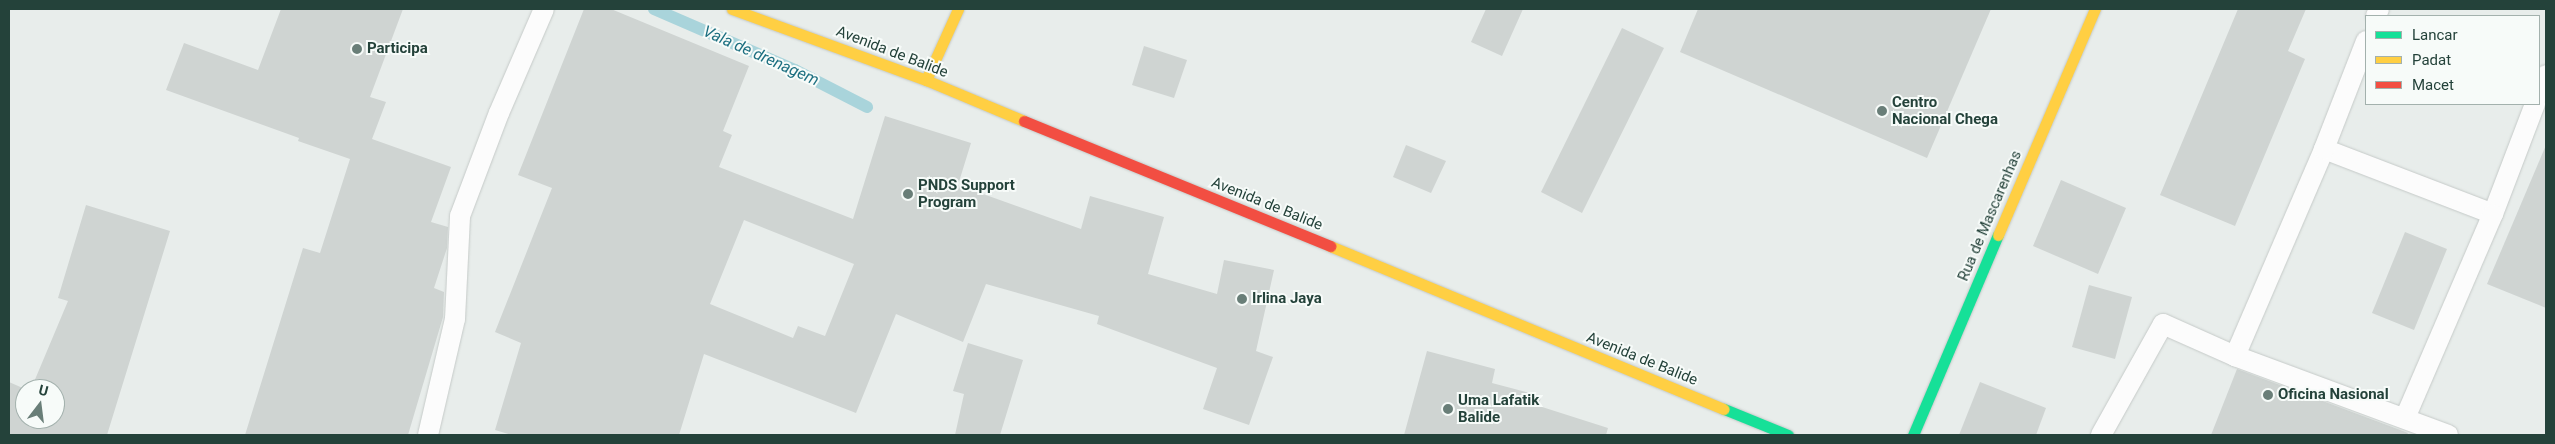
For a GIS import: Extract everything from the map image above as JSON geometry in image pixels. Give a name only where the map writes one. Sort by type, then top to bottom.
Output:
[{"type":"main road","name":"Avenida de Balide","points":[[732,9],[926,80],[1788,435]]},
{"type":"main road","points":[[926,80],[958,9]]},
{"type":"main road","name":"Rua de Mascarenhas","points":[[1913,435],[2095,9]]},
{"type":"lane","points":[[428,435],[455,319],[460,216],[498,113],[544,9]]},
{"type":"lane","points":[[2235,356],[2324,149],[2365,44]]},
{"type":"lane","points":[[2540,91],[2546,75]]},
{"type":"lane","points":[[2405,418],[2492,214],[2535,105]]},
{"type":"lane","points":[[2324,149],[2492,214]]},
{"type":"lane","points":[[2101,435],[2163,324],[2235,356],[2448,435]]},
{"type":"building","points":[[281,9],[403,9],[370,97],[386,102],[372,139],[451,167],[431,222],[448,227],[447,248],[434,288],[444,292],[443,317],[408,435],[245,435],[303,248],[320,253],[350,159],[298,141],[299,138],[166,90],[184,43],[258,70]]},
{"type":"building","points":[[584,9],[611,9],[749,66],[723,131],[732,135],[719,167],[853,219],[885,116],[971,143],[958,185],[1081,229],[1090,196],[1164,217],[1148,274],[1217,294],[1224,260],[1274,270],[1256,351],[1273,357],[1249,425],[1203,409],[1217,368],[1097,324],[1099,316],[986,284],[963,342],[896,314],[856,413],[704,354],[679,435],[512,435],[495,430],[521,343],[495,332],[552,188],[518,175]],"holes":[[[744,220],[854,264],[825,336],[798,326],[793,338],[710,304]]]},
{"type":"building","points":[[1486,9],[1523,9],[1502,56],[1471,42]]},
{"type":"building","name":"Centro Nacional Chega","points":[[1698,9],[1991,9],[1927,158],[1680,52]]},
{"type":"building","points":[[2238,9],[2306,9],[2288,51],[2305,59],[2235,226],[2160,195]]},
{"type":"building","points":[[1622,28],[1664,48],[1582,213],[1541,192]]},
{"type":"building","points":[[1144,46],[1187,60],[1174,98],[1132,85]]},
{"type":"building","points":[[1406,145],[1446,161],[1431,193],[1393,177]]},
{"type":"building","points":[[2546,145],[2546,308],[2487,284]]},
{"type":"building","points":[[2061,180],[2126,208],[2098,274],[2033,246]]},
{"type":"building","points":[[86,205],[170,231],[107,435],[9,435],[9,382],[15,385],[15,429],[65,429],[65,379],[35,379],[68,301],[58,298]]},
{"type":"building","points":[[2405,232],[2447,249],[2414,330],[2372,313]]},
{"type":"building","points":[[2089,285],[2132,297],[2115,359],[2072,347]]},
{"type":"building","points":[[968,343],[1023,360],[1000,435],[955,435],[964,394],[953,391]]},
{"type":"building","points":[[1427,351],[1495,369],[1492,383],[1541,396],[1539,406],[1608,428],[1606,435],[1404,435]]},
{"type":"building","name":"Oficina Nasional","points":[[2237,369],[2408,433],[2407,435],[2211,435]]},
{"type":"building","points":[[1980,382],[2046,408],[2036,435],[1959,435]]},
{"type":"waterway","name":"Vala de drenagem","points":[[654,9],[795,70],[867,107]]},
{"type":"traffic: fast","points":[[1913,435],[1998,235]]},
{"type":"traffic: fast","points":[[1724,409],[1788,435]]},
{"type":"traffic: slow","points":[[732,9],[926,80],[1024,121]]},
{"type":"traffic: slow","points":[[926,80],[958,9]]},
{"type":"traffic: slow","points":[[1998,235],[2095,9]]},
{"type":"traffic: slow","points":[[1330,246],[1724,409]]},
{"type":"traffic: jam","points":[[1024,121],[1330,246]]},
{"type":"place","name":"Participa","points":[[357,49]]},
{"type":"place","name":"Centro Nacional Chega","points":[[1882,111]]},
{"type":"place","name":"PNDS Support Program","points":[[908,194]]},
{"type":"place","name":"Irlina Jaya","points":[[1242,299]]},
{"type":"place","name":"Oficina Nasional","points":[[2268,395]]},
{"type":"place","name":"Uma Lafatik Balide","points":[[1448,409]]}]
